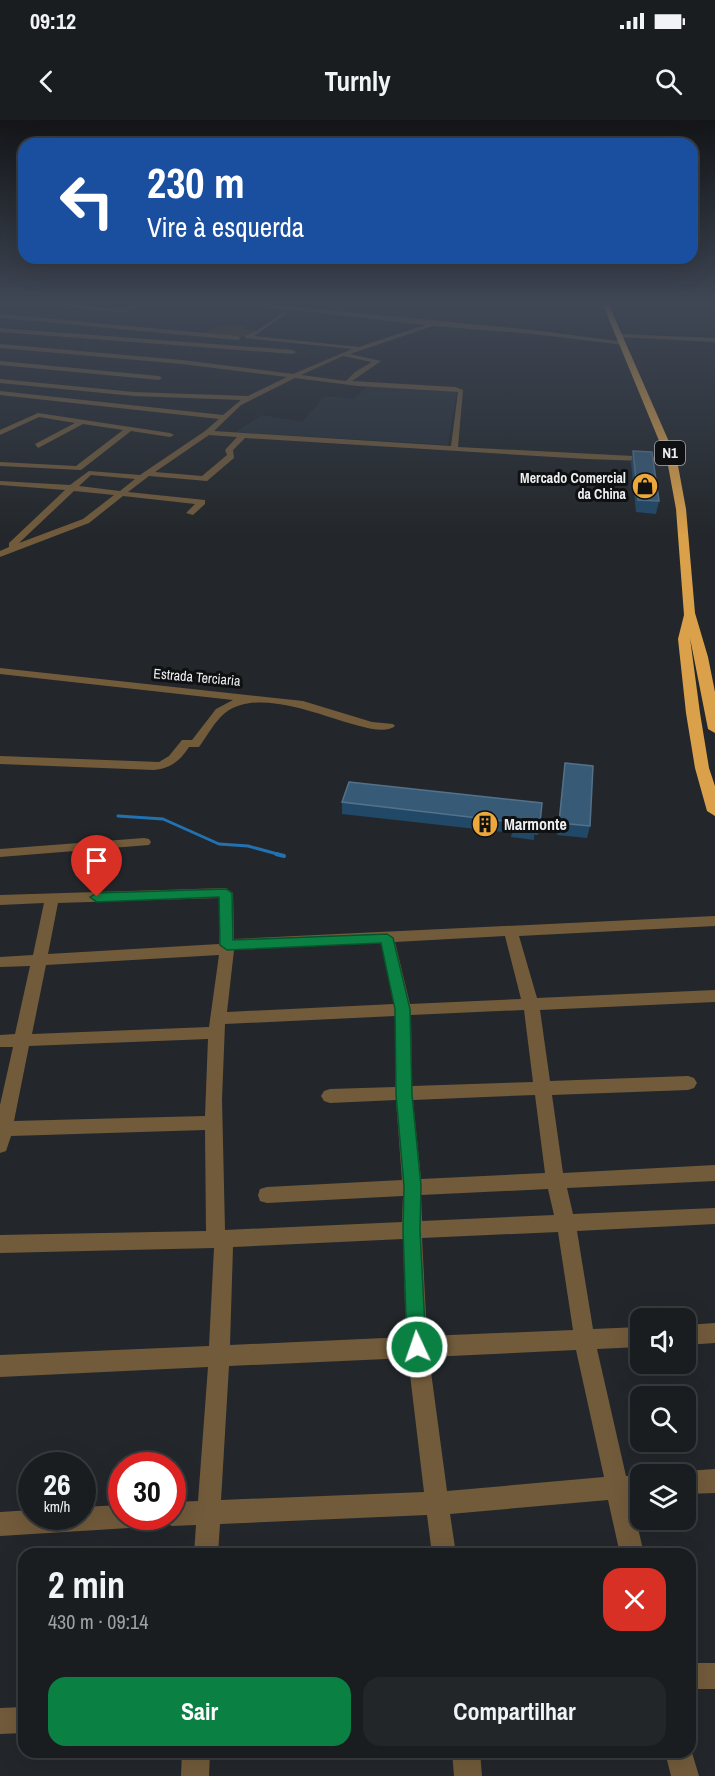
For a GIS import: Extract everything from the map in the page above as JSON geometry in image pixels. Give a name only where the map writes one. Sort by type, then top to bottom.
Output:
[{"type":"highway","name":"N1","points":[[640,382],[672,460],[681,509],[689,613],[702,657],[715,729]]},
{"type":"highway","name":"N1","points":[[689,613],[684,647],[702,768],[715,811]]},
{"type":"street","points":[[15,382],[138,393],[249,398]]},
{"type":"street","points":[[4,552],[86,521],[145,475],[208,433],[222,417],[249,398],[280,382]]},
{"type":"street","points":[[342,382],[461,391],[454,448]]},
{"type":"street","points":[[1,394],[23,383]]},
{"type":"street","points":[[121,407],[138,393]]},
{"type":"street","points":[[1,394],[222,417]]},
{"type":"street","points":[[101,411],[109,406]]},
{"type":"street","points":[[0,433],[38,415],[170,435]]},
{"type":"street","points":[[38,446],[93,417]]},
{"type":"street","points":[[78,468],[128,430]]},
{"type":"street","points":[[208,433],[588,457],[672,460]]},
{"type":"street","points":[[89,473],[204,479],[231,456],[229,450],[243,435]]},
{"type":"street","points":[[0,464],[90,469],[87,472],[89,473],[43,513],[4,552]]},
{"type":"street","points":[[0,483],[122,492],[202,501],[190,513]]},
{"type":"street","points":[[0,493],[12,483]]},
{"type":"street","name":"Estrada Terciaria","points":[[0,671],[303,704],[371,725],[389,726]]},
{"type":"street","points":[[0,760],[154,766],[166,764],[177,757],[186,743],[195,744],[219,711],[248,697]]},
{"type":"street","points":[[0,853],[144,842]]},
{"type":"street","points":[[0,900],[226,893],[227,947],[218,1026],[213,1123],[220,1239],[219,1356],[206,1548]]},
{"type":"street","points":[[52,899],[1,1134],[213,1123]]},
{"type":"street","points":[[0,962],[227,947],[715,921]]},
{"type":"street","points":[[511,932],[531,1005],[555,1179],[566,1223],[585,1341],[631,1548]]},
{"type":"street","points":[[387,938],[402,1009],[404,1095],[412,1186],[417,1347],[443,1548]]},
{"type":"street","points":[[0,1041],[218,1026],[402,1009],[715,996]]},
{"type":"street","points":[[330,1096],[688,1083]]},
{"type":"street","points":[[267,1195],[412,1186],[715,1173]]},
{"type":"street","points":[[0,1245],[220,1239],[715,1216]]},
{"type":"street","points":[[696,1334],[715,1333]]},
{"type":"street","points":[[0,1366],[630,1338]]},
{"type":"street","points":[[696,1482],[715,1481]]},
{"type":"street","points":[[186,1513],[438,1503],[630,1487]]},
{"type":"street","points":[[0,1524],[108,1517]]},
{"type":"street","points":[[696,1676],[715,1676]]},
{"type":"street","points":[[0,1721],[18,1720]]},
{"type":"street","points":[[195,1776],[196,1758]]},
{"type":"street","points":[[466,1758],[468,1776]]},
{"type":"street","points":[[680,1758],[685,1776]]},
{"type":"shaded area","points":[[368,386],[457,392],[448,445],[236,432],[262,415],[302,422],[325,396],[354,399]]},
{"type":"building","points":[[633,451],[652,452],[659,501],[638,500]]},
{"type":"building","name":"Marmonte","points":[[565,763],[593,766],[590,826],[559,823]]},
{"type":"building","points":[[349,782],[542,803],[540,823],[536,823],[536,828],[513,825],[513,822],[342,802]]},
{"type":"waterway","points":[[118,816],[163,819],[219,844],[248,846],[281,855]]},
{"type":"waterway","points":[[276,854],[284,856]]},
{"type":"place","name":"Mercado Comercial da China","points":[[645,486]]},
{"type":"place","name":"Marmonte","points":[[485,824]]},
{"type":"route","points":[[97,897],[226,893],[227,945],[387,938],[402,1009],[404,1095],[412,1186],[417,1347]]}]
